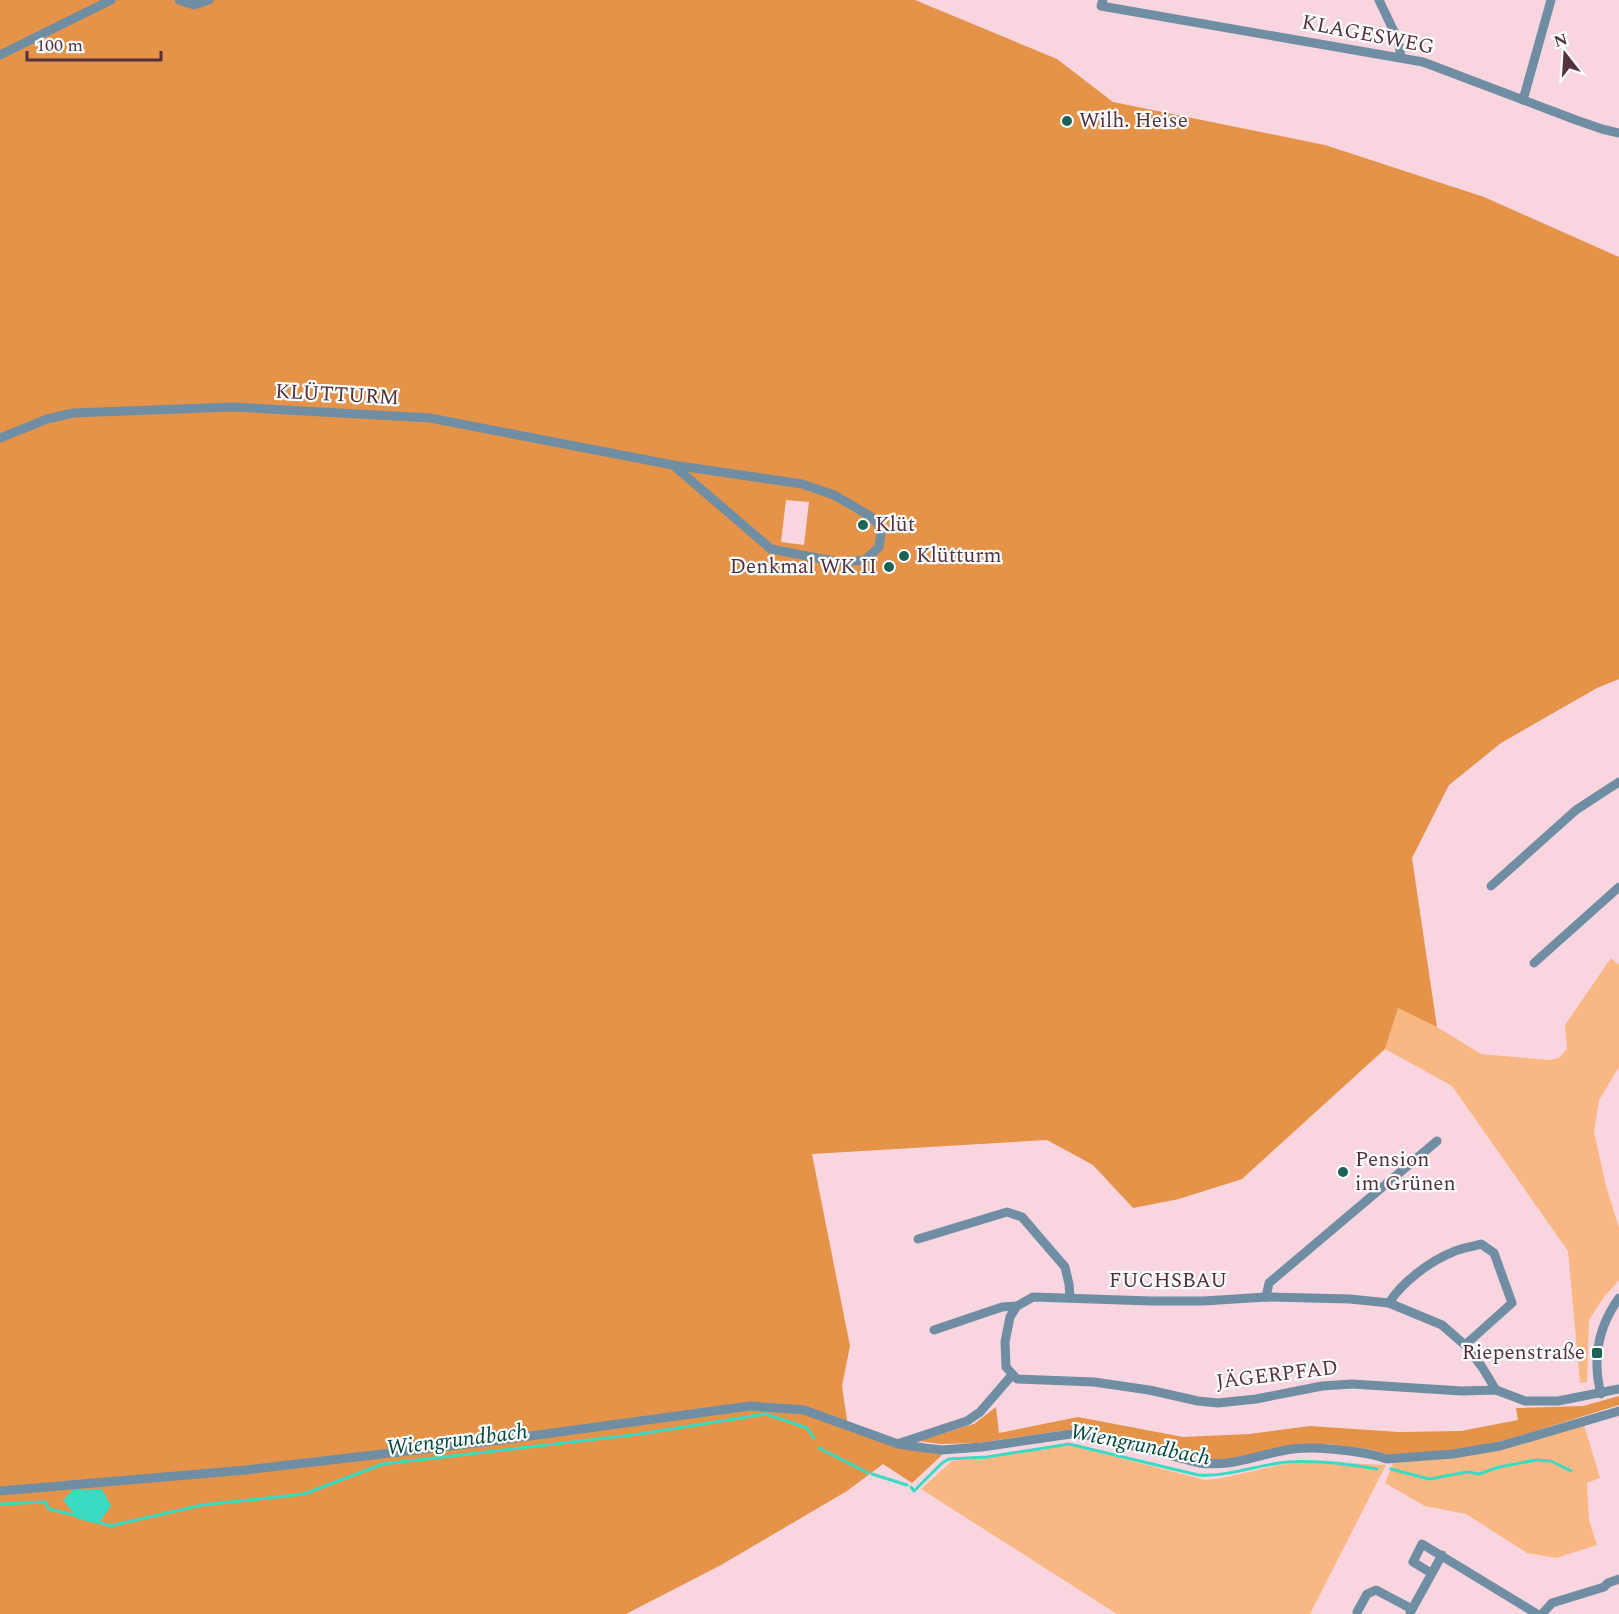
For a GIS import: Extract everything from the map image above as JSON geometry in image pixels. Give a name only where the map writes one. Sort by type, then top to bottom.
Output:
[{"type":"street","points":[[0,55],[111,0]]},
{"type":"street","points":[[179,0],[194,5],[208,0]]},
{"type":"street","points":[[1379,0],[1398,40],[1401,57]]},
{"type":"street","points":[[1523,100],[1551,0]]},
{"type":"street","name":"KLAGESWEG","points":[[1102,3],[1423,62],[1602,129],[1619,133]]},
{"type":"street","name":"KLÜTTURM","points":[[0,438],[47,419],[73,413],[232,407],[430,418],[673,465],[802,484],[834,495],[870,516],[878,525],[881,533],[879,547],[865,560],[838,562],[771,549],[673,465]]},
{"type":"street","points":[[1491,886],[1576,810],[1619,782]]},
{"type":"street","points":[[1534,963],[1619,888]]},
{"type":"street","points":[[1266,1297],[1269,1283],[1437,1141]]},
{"type":"street","points":[[918,1239],[1007,1212],[1022,1217],[1065,1267],[1070,1297]]},
{"type":"street","points":[[1389,1303],[1397,1289],[1425,1268],[1452,1252],[1481,1244],[1494,1252],[1512,1303],[1466,1345]]},
{"type":"street","name":"FUCHSBAU","points":[[934,1330],[1002,1307],[1017,1306],[1033,1298],[1203,1301],[1266,1297],[1350,1299],[1389,1303],[1442,1325],[1466,1345],[1496,1390]]},
{"type":"street","points":[[1600,1394],[1596,1353],[1599,1334],[1619,1298]]},
{"type":"street","points":[[898,1444],[967,1421],[980,1412],[1012,1375],[1006,1367],[1005,1342],[1010,1317],[1017,1306]]},
{"type":"street","name":"JÄGERPFAD","points":[[1012,1375],[1026,1381],[1094,1382],[1218,1403],[1256,1400],[1322,1386],[1352,1384],[1462,1391],[1496,1390],[1525,1401],[1558,1401],[1619,1389]]},
{"type":"street","points":[[0,1491],[246,1470],[493,1441],[750,1407],[804,1410],[898,1444],[942,1450],[982,1447],[1071,1434],[1094,1436],[1215,1465],[1231,1464],[1284,1450],[1304,1448],[1360,1453],[1386,1459],[1453,1454],[1500,1446],[1619,1411]]},
{"type":"street","points":[[1431,1573],[1413,1562],[1422,1544],[1539,1614],[1552,1603],[1619,1580]]},
{"type":"street","points":[[1357,1612],[1366,1594],[1376,1590],[1411,1612],[1442,1555]]},
{"type":"shaded area","name":"Klüt","points":[[0,0],[915,0],[1057,59],[1113,102],[1325,145],[1484,197],[1619,257],[1619,679],[1597,688],[1501,743],[1449,785],[1412,858],[1437,1027],[1398,1008],[1385,1049],[1242,1179],[1179,1199],[1133,1208],[1093,1165],[1047,1140],[812,1154],[850,1346],[842,1386],[848,1427],[898,1444],[942,1450],[941,1456],[912,1483],[883,1464],[847,1491],[721,1565],[626,1614],[0,1614]],"holes":[[[786,500],[809,502],[804,545],[781,542]]]},
{"type":"shaded area","points":[[1611,958],[1619,965],[1619,1067],[1599,1100],[1594,1132],[1606,1186],[1619,1228],[1619,1280],[1589,1320],[1587,1382],[1580,1383],[1568,1251],[1452,1086],[1385,1049],[1398,1007],[1437,1027],[1481,1054],[1549,1060],[1559,1058],[1567,1049],[1565,1025]]},
{"type":"shaded area","points":[[1619,1396],[1619,1405],[1506,1440],[1453,1451],[1389,1455],[1374,1450],[1328,1444],[1302,1444],[1221,1461],[1201,1460],[1095,1431],[1073,1429],[978,1443],[941,1444],[918,1441],[974,1424],[996,1407],[999,1433],[1078,1417],[1183,1437],[1249,1434],[1310,1426],[1399,1432],[1461,1431],[1518,1420],[1516,1408],[1583,1406]]},
{"type":"shaded area","points":[[1583,1422],[1600,1478],[1587,1483],[1589,1520],[1597,1545],[1556,1558],[1527,1553],[1466,1514],[1425,1506],[1385,1483],[1393,1463],[1453,1454]]},
{"type":"shaded area","points":[[1070,1445],[1205,1480],[1299,1463],[1386,1465],[1310,1614],[1117,1614],[921,1489],[952,1461]]},
{"type":"shaded area","points":[[102,1489],[111,1506],[98,1524],[78,1519],[63,1500],[73,1490]]},
{"type":"waterway","name":"Wiengrundbach","points":[[96,1521],[110,1526],[202,1505],[304,1494],[383,1464],[640,1434],[766,1414],[807,1428],[814,1438]]},
{"type":"waterway","name":"Wiengrundbach","points":[[911,1487],[914,1491],[949,1459],[987,1457],[1069,1444],[1198,1475],[1221,1474],[1278,1463],[1300,1462],[1333,1463],[1377,1469]]},
{"type":"waterway","name":"Wiengrundbach","points":[[819,1448],[868,1473]]},
{"type":"waterway","name":"Wiengrundbach","points":[[1391,1469],[1429,1479],[1467,1472],[1479,1474],[1499,1467],[1537,1460],[1551,1461],[1571,1471]]},
{"type":"waterway","name":"Wiengrundbach","points":[[872,1474],[907,1485]]},
{"type":"waterway","name":"Wiengrundbach","points":[[0,1504],[45,1502],[49,1509],[78,1516]]},
{"type":"place","name":"Wilh. Heise","points":[[1067,121]]},
{"type":"place","name":"Klüt","points":[[863,525]]},
{"type":"place","name":"Klütturm","points":[[904,556]]},
{"type":"place","name":"Denkmal WK II","points":[[889,567]]},
{"type":"place","name":"Pension im Grünen","points":[[1343,1172]]},
{"type":"place","name":"Riepenstraße","points":[[1597,1353]]}]
